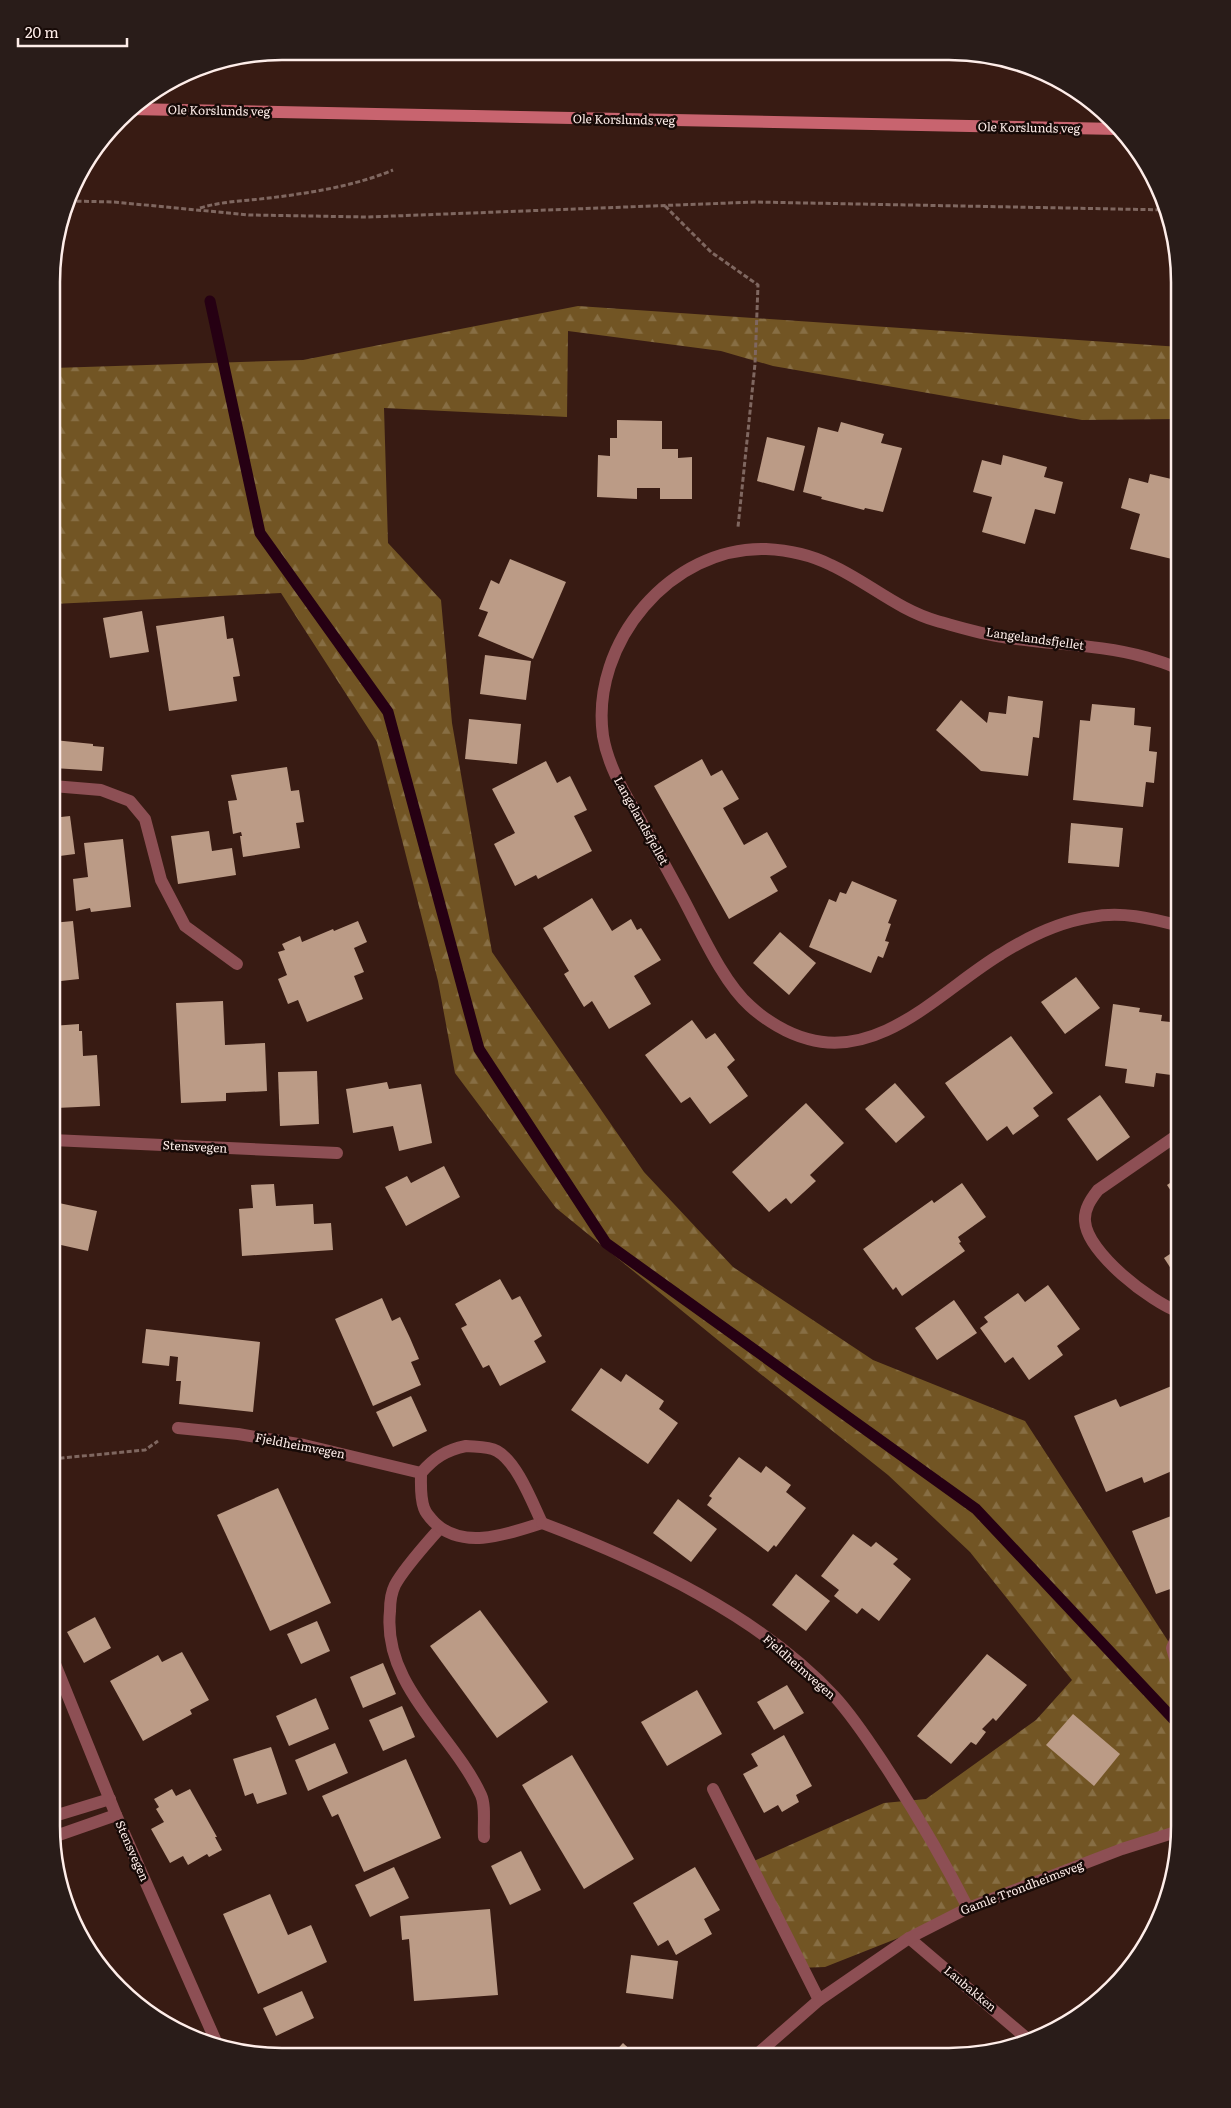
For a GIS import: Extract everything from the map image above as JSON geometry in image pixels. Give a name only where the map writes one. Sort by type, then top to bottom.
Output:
[{"type":"street","name":"Ole Korslunds veg","points":[[143,109],[1109,129]]},
{"type":"street","name":"Langelandsfjellet","points":[[1171,665],[1122,651],[1002,637],[933,620],[901,606],[831,565],[795,552],[764,549],[736,552],[699,564],[666,584],[642,607],[624,635],[609,668],[602,704],[604,738],[615,775],[724,974],[748,1005],[778,1026],[808,1039],[838,1044],[872,1036],[913,1017],[1000,954],[1049,928],[1093,916],[1138,915],[1171,924]]},
{"type":"street","points":[[60,787],[102,790],[130,801],[145,819],[161,880],[185,926],[237,964]]},
{"type":"street","name":"Stensvegen","points":[[60,1140],[337,1153]]},
{"type":"street","points":[[1171,1140],[1098,1190],[1089,1201],[1085,1219],[1086,1228],[1094,1245],[1121,1274],[1171,1309]]},
{"type":"street","name":"Fjeldheimvegen","points":[[178,1428],[238,1434],[304,1445],[421,1473]]},
{"type":"street","points":[[466,1446],[496,1450],[506,1458],[521,1481],[542,1523],[497,1536],[469,1538],[454,1535],[440,1528],[424,1510],[421,1497],[421,1473],[442,1453],[454,1449],[466,1446]]},
{"type":"street","name":"Fjeldheimvegen","points":[[542,1523],[591,1541],[709,1601],[769,1639],[808,1672],[834,1696],[856,1722],[919,1818],[968,1908]]},
{"type":"street","points":[[440,1528],[395,1585],[389,1616],[390,1634],[393,1652],[410,1688],[463,1762],[482,1797],[484,1837]]},
{"type":"street","name":"Stensvegen","points":[[60,1674],[116,1815],[214,2037]]},
{"type":"street","points":[[712,1788],[820,2000]]},
{"type":"street","points":[[60,1814],[110,1799]]},
{"type":"street","points":[[60,1835],[116,1815]]},
{"type":"street","name":"Gamle Trondheimsveg","points":[[768,2048],[820,2000],[909,1938],[968,1908],[1122,1849],[1171,1834]]},
{"type":"street","name":"Laubakken","points":[[909,1938],[1024,2035]]},
{"type":"path","points":[[197,209],[216,203],[270,198],[330,187],[393,170]]},
{"type":"path","points":[[76,201],[114,202],[249,215],[368,217],[755,202],[1159,210]]},
{"type":"path","points":[[665,205],[711,252],[758,285],[755,364],[736,552]]},
{"type":"path","points":[[60,1459],[145,1450],[178,1428]]},
{"type":"green space","points":[[578,306],[1171,346],[1171,419],[1082,420],[773,366],[721,351],[568,331],[567,417],[384,408],[388,543],[441,600],[452,723],[492,952],[644,1172],[733,1267],[873,1360],[1025,1421],[1171,1644],[1171,1830],[825,1967],[797,1968],[745,1865],[884,1803],[926,1799],[1036,1720],[1072,1680],[970,1552],[888,1475],[556,1208],[455,1073],[438,981],[377,742],[281,593],[60,604],[60,368],[303,360]]},
{"type":"building","points":[[617,420],[662,421],[662,449],[678,449],[678,458],[692,457],[692,499],[660,499],[660,488],[637,488],[637,499],[597,497],[598,455],[610,456],[610,438],[617,438]]},
{"type":"building","points":[[841,422],[884,434],[881,443],[902,448],[883,512],[865,508],[864,510],[821,499],[822,497],[803,492],[818,427],[838,432]]},
{"type":"building","points":[[767,437],[805,446],[794,491],[757,481]]},
{"type":"building","points":[[1003,455],[1047,467],[1044,477],[1063,482],[1055,514],[1035,509],[1025,544],[982,532],[992,497],[973,492],[982,460],[1001,465]]},
{"type":"building","points":[[1150,474],[1171,479],[1171,559],[1130,549],[1140,514],[1121,508],[1129,478],[1148,483]]},
{"type":"building","points":[[510,559],[566,582],[533,659],[478,636],[488,612],[479,609],[491,580],[499,584]]},
{"type":"building","points":[[142,611],[149,652],[110,658],[103,618]]},
{"type":"building","points":[[224,616],[227,639],[233,638],[240,676],[233,677],[237,701],[169,711],[156,626]]},
{"type":"building","points":[[485,655],[531,661],[526,700],[480,694]]},
{"type":"building","points":[[1008,696],[1043,701],[1039,738],[1033,737],[1028,776],[981,771],[936,730],[961,700],[987,723],[989,712],[1006,714]]},
{"type":"building","points":[[1092,704],[1135,708],[1134,725],[1151,727],[1149,751],[1157,752],[1154,783],[1146,782],[1143,807],[1073,800],[1080,720],[1090,721]]},
{"type":"building","points":[[469,719],[521,724],[517,764],[465,759]]},
{"type":"building","points":[[60,741],[104,747],[102,771],[60,768]]},
{"type":"building","points":[[702,759],[711,776],[722,770],[739,799],[723,808],[744,845],[767,832],[787,867],[770,877],[778,891],[729,919],[654,786]]},
{"type":"building","points":[[546,761],[557,783],[570,776],[587,810],[574,816],[592,851],[538,879],[536,875],[515,886],[494,844],[515,833],[492,789]]},
{"type":"building","points":[[287,767],[291,791],[299,790],[304,822],[296,823],[300,848],[243,857],[241,832],[233,834],[228,801],[237,800],[231,775]]},
{"type":"building","points":[[70,816],[75,854],[60,856],[60,817]]},
{"type":"building","points":[[1071,823],[1123,828],[1119,867],[1068,863]]},
{"type":"building","points":[[209,831],[212,851],[232,848],[236,875],[178,884],[171,836]]},
{"type":"building","points":[[123,839],[131,907],[91,912],[90,908],[76,911],[73,879],[88,877],[84,843]]},
{"type":"building","points":[[852,881],[897,900],[888,923],[891,924],[885,941],[889,942],[883,958],[878,956],[871,973],[809,947],[829,899],[836,902],[840,892],[846,894]]},
{"type":"building","points":[[592,898],[612,931],[631,919],[637,930],[641,928],[661,960],[634,976],[651,1004],[609,1029],[592,1001],[584,1007],[564,974],[569,971],[543,928]]},
{"type":"building","points":[[73,921],[79,979],[60,981],[60,922]]},
{"type":"building","points":[[358,921],[367,942],[354,948],[364,972],[354,976],[363,999],[307,1022],[298,1000],[288,1004],[278,979],[287,975],[278,952],[285,950],[282,944],[300,936],[302,942]]},
{"type":"building","points":[[780,932],[816,963],[789,995],[753,963]]},
{"type":"building","points":[[1076,977],[1100,1008],[1065,1034],[1041,1002]]},
{"type":"building","points":[[223,1001],[225,1045],[265,1043],[267,1091],[226,1093],[226,1101],[181,1103],[176,1003]]},
{"type":"building","points":[[1113,1004],[1140,1008],[1139,1012],[1162,1015],[1161,1021],[1171,1022],[1171,1075],[1156,1073],[1154,1087],[1125,1083],[1127,1069],[1105,1066]]},
{"type":"building","points":[[692,1020],[706,1039],[715,1033],[735,1060],[727,1067],[748,1096],[710,1124],[690,1097],[681,1103],[645,1055]]},
{"type":"building","points":[[79,1024],[79,1031],[82,1031],[83,1056],[97,1055],[100,1106],[60,1108],[60,1025]]},
{"type":"building","points":[[1011,1036],[1053,1093],[1033,1108],[1039,1116],[1013,1135],[1007,1126],[987,1141],[945,1083]]},
{"type":"building","points":[[317,1071],[319,1124],[280,1126],[278,1072]]},
{"type":"building","points":[[387,1082],[389,1089],[421,1084],[432,1143],[399,1151],[393,1126],[353,1133],[346,1089]]},
{"type":"building","points":[[895,1083],[925,1117],[896,1143],[865,1109]]},
{"type":"building","points":[[1100,1095],[1130,1137],[1097,1161],[1067,1119]]},
{"type":"building","points":[[806,1103],[844,1143],[810,1175],[816,1181],[791,1204],[786,1198],[769,1212],[732,1172]]},
{"type":"building","points":[[444,1166],[460,1197],[406,1226],[385,1187],[407,1176],[411,1183]]},
{"type":"building","points":[[1171,1182],[1171,1191],[1167,1185]]},
{"type":"building","points":[[962,1183],[986,1217],[958,1237],[961,1242],[959,1243],[965,1251],[902,1296],[896,1287],[893,1290],[863,1249],[932,1200],[934,1203]]},
{"type":"building","points":[[274,1184],[276,1206],[313,1204],[314,1224],[331,1223],[333,1250],[242,1256],[239,1209],[253,1208],[251,1185]]},
{"type":"building","points":[[60,1203],[97,1211],[88,1251],[60,1245]]},
{"type":"building","points":[[1171,1253],[1171,1269],[1164,1258]]},
{"type":"building","points":[[500,1279],[512,1300],[520,1296],[542,1336],[534,1341],[546,1362],[500,1386],[489,1365],[483,1368],[461,1328],[467,1325],[455,1304]]},
{"type":"building","points":[[1048,1285],[1080,1329],[1057,1346],[1063,1355],[1029,1380],[1013,1357],[1005,1363],[980,1328],[988,1322],[984,1317],[1018,1293],[1025,1302]]},
{"type":"building","points":[[382,1298],[392,1321],[400,1317],[410,1338],[419,1359],[411,1362],[421,1385],[373,1406],[335,1319]]},
{"type":"building","points":[[954,1300],[977,1333],[937,1360],[915,1328]]},
{"type":"building","points":[[146,1329],[260,1342],[253,1412],[179,1404],[181,1381],[176,1381],[178,1357],[170,1356],[169,1366],[142,1363]]},
{"type":"building","points":[[601,1368],[621,1382],[626,1374],[664,1401],[659,1409],[678,1423],[648,1464],[571,1410]]},
{"type":"building","points":[[1171,1386],[1171,1471],[1144,1483],[1142,1477],[1106,1492],[1074,1416],[1116,1399],[1120,1407]]},
{"type":"building","points":[[411,1396],[427,1431],[393,1447],[376,1412]]},
{"type":"building","points":[[739,1457],[761,1473],[766,1466],[791,1485],[786,1492],[806,1508],[776,1547],[774,1545],[768,1552],[707,1505],[712,1498],[709,1496]]},
{"type":"building","points":[[278,1488],[331,1603],[270,1631],[217,1515]]},
{"type":"building","points":[[678,1499],[717,1529],[691,1562],[653,1533]]},
{"type":"building","points":[[1171,1516],[1171,1589],[1156,1594],[1132,1531]]},
{"type":"building","points":[[853,1534],[871,1547],[876,1542],[898,1559],[893,1564],[911,1579],[879,1621],[862,1608],[857,1614],[834,1596],[839,1590],[821,1576]]},
{"type":"building","points":[[796,1574],[830,1601],[806,1631],[772,1605]]},
{"type":"building","points":[[480,1610],[548,1702],[497,1738],[430,1646]]},
{"type":"building","points":[[95,1617],[111,1648],[84,1663],[67,1632]]},
{"type":"building","points":[[317,1621],[330,1651],[301,1664],[287,1634]]},
{"type":"building","points":[[182,1652],[209,1700],[190,1710],[192,1714],[143,1741],[110,1681],[158,1655],[162,1662]]},
{"type":"building","points":[[987,1654],[1027,1685],[996,1721],[993,1718],[982,1729],[986,1732],[976,1745],[971,1742],[951,1764],[917,1736]]},
{"type":"building","points":[[383,1663],[396,1694],[363,1708],[350,1677]]},
{"type":"building","points":[[787,1685],[804,1713],[774,1730],[757,1702]]},
{"type":"building","points":[[697,1690],[722,1734],[667,1766],[641,1722]]},
{"type":"building","points":[[316,1698],[329,1729],[289,1746],[276,1716]]},
{"type":"building","points":[[402,1706],[415,1737],[383,1751],[369,1720]]},
{"type":"building","points":[[1073,1714],[1120,1754],[1094,1786],[1046,1745]]},
{"type":"building","points":[[784,1735],[812,1786],[796,1795],[799,1802],[782,1812],[778,1805],[764,1813],[743,1774],[758,1766],[751,1754]]},
{"type":"building","points":[[335,1743],[348,1773],[308,1791],[295,1760]]},
{"type":"building","points":[[271,1747],[287,1794],[257,1804],[253,1793],[245,1796],[233,1759]]},
{"type":"building","points":[[572,1755],[634,1859],[584,1889],[522,1785]]},
{"type":"building","points":[[406,1759],[441,1838],[364,1872],[338,1814],[332,1817],[322,1796]]},
{"type":"building","points":[[172,1789],[176,1796],[190,1789],[217,1837],[215,1837],[222,1850],[209,1857],[207,1854],[188,1865],[183,1856],[170,1863],[151,1829],[164,1822],[156,1809],[159,1807],[154,1799]]},
{"type":"building","points":[[521,1851],[541,1890],[510,1905],[491,1866]]},
{"type":"building","points":[[394,1867],[409,1898],[370,1917],[355,1885]]},
{"type":"building","points":[[695,1867],[720,1910],[704,1919],[712,1934],[676,1955],[668,1940],[658,1946],[633,1903]]},
{"type":"building","points":[[270,1894],[288,1935],[311,1925],[327,1962],[258,1994],[223,1914]]},
{"type":"building","points":[[490,1909],[498,1995],[414,2001],[409,1939],[402,1940],[400,1916]]},
{"type":"building","points":[[631,1955],[678,1961],[673,1999],[626,1993]]},
{"type":"building","points":[[302,1991],[314,2018],[276,2036],[263,2008]]},
{"type":"building","points":[[623,2043],[628,2048],[618,2048]]},
{"type":"waterway","points":[[210,301],[260,533],[388,712],[479,1049],[606,1243],[976,1509],[1171,1717]]}]
